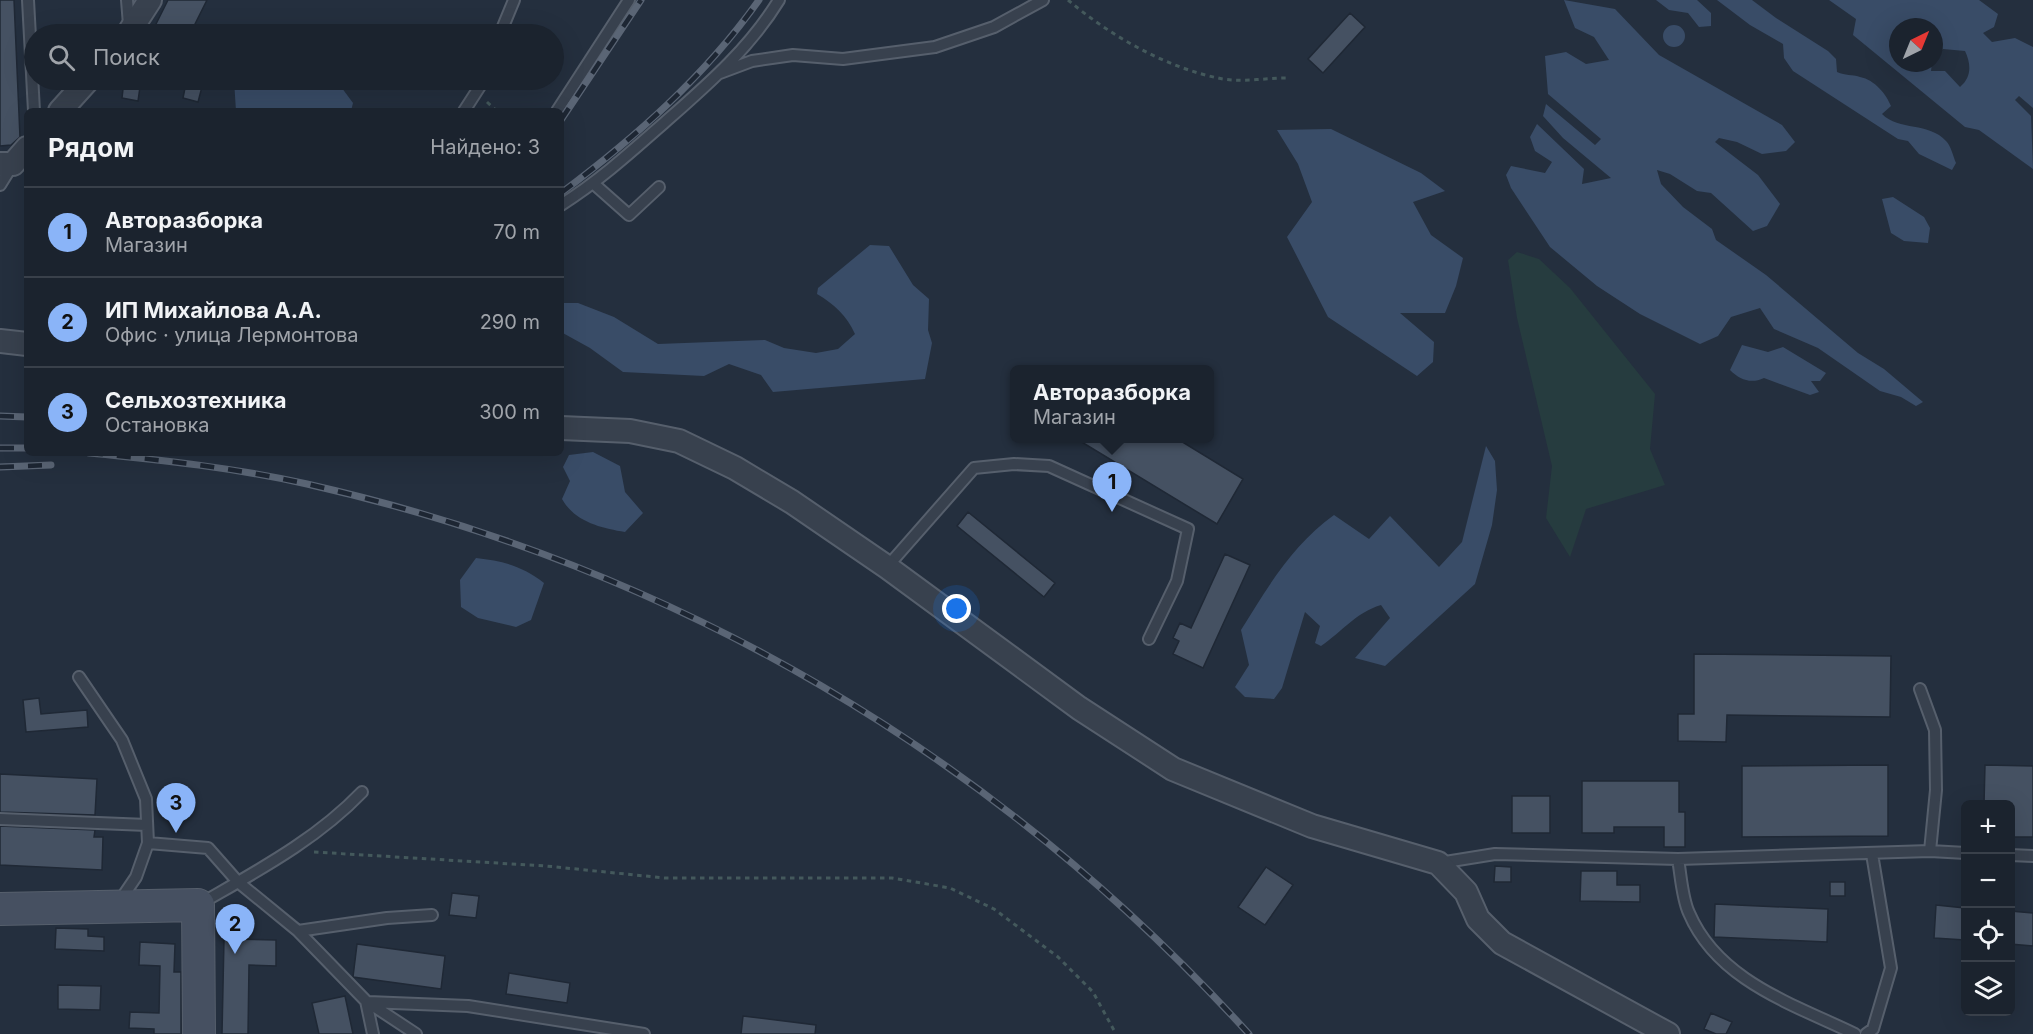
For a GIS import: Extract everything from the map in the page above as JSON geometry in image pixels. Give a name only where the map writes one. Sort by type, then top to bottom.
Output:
[{"type":"street","points":[[137,24],[150,0]]},
{"type":"street","points":[[63,108],[79,90]]},
{"type":"street","points":[[0,340],[24,344]]},
{"type":"street","points":[[564,428],[630,431],[679,441],[735,468],[792,502],[887,567],[1079,708],[1173,769],[1312,826],[1438,863],[1466,892],[1478,919],[1502,943],[1668,1034]]},
{"type":"street","points":[[0,909],[198,905],[199,1034]]},
{"type":"lane","points":[[28,0],[29,24]]},
{"type":"lane","points":[[127,0],[130,24]]},
{"type":"lane","points":[[504,24],[514,0]]},
{"type":"lane","points":[[560,108],[629,0]]},
{"type":"lane","points":[[564,203],[594,184],[720,73],[762,28],[780,0]]},
{"type":"lane","points":[[720,73],[752,61],[793,55],[843,59],[934,47],[994,27],[1043,0]]},
{"type":"lane","points":[[33,90],[34,108]]},
{"type":"lane","points":[[466,108],[478,90]]},
{"type":"lane","points":[[0,185],[13,158]]},
{"type":"lane","points":[[594,184],[629,215],[659,187]]},
{"type":"lane","points":[[887,567],[974,468],[1014,464],[1049,466],[1188,529],[1177,581],[1149,639]]},
{"type":"lane","points":[[79,677],[122,740],[146,799],[148,843],[136,877],[115,907]]},
{"type":"lane","points":[[1920,689],[1935,730],[1936,790],[1930,851]]},
{"type":"lane","points":[[198,905],[271,863],[337,818],[362,792]]},
{"type":"lane","points":[[0,819],[147,825]]},
{"type":"lane","points":[[148,843],[207,848],[238,882],[298,932],[366,1002],[416,1034]]},
{"type":"lane","points":[[1438,863],[1495,854],[1678,859],[1961,852]]},
{"type":"lane","points":[[1866,1034],[1873,1029],[1892,968],[1872,854]]},
{"type":"lane","points":[[2015,855],[2033,856]]},
{"type":"lane","points":[[1678,859],[1688,911],[1706,947],[1745,980],[1855,1034]]},
{"type":"lane","points":[[298,932],[387,918],[432,915]]},
{"type":"lane","points":[[366,1002],[373,1034]]},
{"type":"lane","points":[[366,1002],[468,1006],[644,1034]]},
{"type":"path","points":[[1068,0],[1091,19],[1160,58],[1219,78],[1287,78]]},
{"type":"path","points":[[309,853],[319,851],[409,859],[546,866],[665,878],[892,878],[950,888],[994,909],[1058,957],[1093,992],[1116,1034]]},
{"type":"green space","points":[[1517,252],[1539,259],[1570,288],[1655,394],[1650,449],[1665,485],[1586,509],[1570,557],[1546,518],[1552,466],[1517,318],[1508,260]]},
{"type":"water","points":[[1564,0],[1615,9],[1659,55],[1782,125],[1795,142],[1786,151],[1762,154],[1737,142],[1719,138],[1715,142],[1758,175],[1780,204],[1767,226],[1753,231],[1711,193],[1697,191],[1670,174],[1657,170],[1661,184],[1683,207],[1712,229],[1716,240],[1766,275],[1858,353],[1884,369],[1923,402],[1916,406],[1901,397],[1880,391],[1818,348],[1774,329],[1760,308],[1731,317],[1718,336],[1700,344],[1640,314],[1597,286],[1550,247],[1511,188],[1506,175],[1511,166],[1545,173],[1552,162],[1535,151],[1530,137],[1537,124],[1584,169],[1582,184],[1611,178],[1563,138],[1543,116],[1546,104],[1595,145],[1601,139],[1548,94],[1545,56],[1566,52],[1586,64],[1609,60],[1594,37],[1575,28]]},
{"type":"water","points":[[1656,0],[1697,0],[1711,13],[1711,26],[1699,27],[1688,13],[1669,10]]},
{"type":"water","points":[[1717,0],[1752,0],[1828,51],[1836,59],[1837,72],[1857,76],[1875,84],[1891,106],[1882,114],[1897,123],[1931,131],[1946,141],[1956,163],[1952,170],[1919,154],[1908,141],[1898,139],[1793,71],[1784,58],[1783,44],[1750,25]]},
{"type":"water","points":[[1829,0],[1979,0],[1998,14],[1994,27],[1983,33],[1992,42],[2015,38],[2033,47],[2033,108],[2019,96],[2015,100],[2031,116],[2033,169],[1979,130],[1965,127],[1898,72],[1945,71],[1960,87],[1964,83],[1969,70],[1965,51],[1943,49],[1943,18],[1889,18],[1889,65],[1853,35],[1856,19]]},
{"type":"water","points":[[1674,25],[1682,28],[1685,36],[1682,44],[1674,47],[1666,44],[1663,36],[1666,28]]},
{"type":"water","points":[[235,90],[343,90],[353,103],[352,108],[236,108]]},
{"type":"water","points":[[1331,129],[1421,173],[1445,191],[1413,202],[1431,235],[1463,258],[1456,286],[1445,313],[1400,313],[1434,342],[1433,362],[1417,376],[1328,317],[1287,237],[1312,202],[1298,164],[1277,130]]},
{"type":"water","points":[[1893,197],[1924,217],[1930,228],[1928,243],[1904,241],[1891,233],[1882,199]]},
{"type":"water","points":[[870,245],[889,246],[913,285],[929,299],[928,330],[932,343],[925,379],[773,392],[761,375],[729,364],[704,376],[623,372],[590,348],[564,334],[564,303],[578,303],[614,317],[658,344],[765,340],[784,348],[816,353],[838,349],[855,334],[839,311],[817,294],[818,288]]},
{"type":"water","points":[[1742,345],[1768,352],[1783,347],[1826,373],[1820,381],[1811,381],[1819,392],[1810,395],[1764,378],[1750,381],[1738,376],[1730,370]]},
{"type":"water","points":[[1486,446],[1495,461],[1497,490],[1492,525],[1475,584],[1385,666],[1355,658],[1390,618],[1381,605],[1356,618],[1321,646],[1315,643],[1320,626],[1305,612],[1282,688],[1274,699],[1245,697],[1235,687],[1249,665],[1241,630],[1282,568],[1306,539],[1334,515],[1369,539],[1390,516],[1439,567],[1462,542]]},
{"type":"water","points":[[593,452],[620,466],[625,492],[643,513],[625,532],[589,523],[567,507],[562,499],[570,481],[563,467],[569,455]]},
{"type":"water","points":[[476,558],[512,565],[544,583],[531,620],[516,627],[478,618],[461,607],[460,580]]},
{"type":"building","points":[[0,0],[14,0],[20,137],[11,145],[0,146]]},
{"type":"building","points":[[168,0],[207,0],[195,24],[156,24]]},
{"type":"building","points":[[1350,13],[1365,27],[1323,73],[1308,59]]},
{"type":"building","points":[[123,90],[140,90],[138,101],[122,98]]},
{"type":"building","points":[[185,90],[201,90],[198,102],[183,98]]},
{"type":"building","points":[[1083,443],[1184,443],[1243,479],[1217,524]]},
{"type":"building","points":[[968,512],[1055,583],[1044,597],[957,526]]},
{"type":"building","points":[[1225,554],[1250,565],[1203,668],[1173,654],[1179,641],[1173,638],[1180,623],[1191,628]]},
{"type":"building","points":[[1694,654],[1891,656],[1890,717],[1727,715],[1726,742],[1678,741],[1678,714],[1694,714]]},
{"type":"building","points":[[39,698],[41,714],[87,710],[88,727],[26,732],[23,700]]},
{"type":"building","points":[[1888,765],[1888,836],[1742,837],[1742,766]]},
{"type":"building","points":[[1985,765],[2033,766],[2033,837],[2015,837],[2015,800],[1984,800]]},
{"type":"building","points":[[0,774],[97,779],[95,815],[0,812]]},
{"type":"building","points":[[1582,781],[1679,781],[1679,812],[1685,812],[1685,847],[1664,847],[1664,827],[1614,827],[1614,833],[1582,833]]},
{"type":"building","points":[[1512,796],[1550,796],[1550,833],[1512,833]]},
{"type":"building","points":[[0,826],[95,830],[94,837],[103,837],[102,870],[0,865]]},
{"type":"building","points":[[1495,866],[1511,867],[1511,882],[1494,882]]},
{"type":"building","points":[[1266,867],[1293,885],[1265,925],[1238,907]]},
{"type":"building","points":[[1581,871],[1617,871],[1617,885],[1640,885],[1640,902],[1580,901]]},
{"type":"building","points":[[1830,882],[1845,882],[1845,896],[1830,896]]},
{"type":"building","points":[[452,893],[479,896],[476,918],[449,915]]},
{"type":"building","points":[[1715,904],[1828,909],[1827,942],[1714,937]]},
{"type":"building","points":[[1936,905],[1961,908],[1961,940],[1934,938]]},
{"type":"building","points":[[2015,911],[2033,913],[2033,946],[2015,944]]},
{"type":"building","points":[[56,928],[88,929],[88,936],[104,937],[104,951],[55,949]]},
{"type":"building","points":[[224,939],[276,940],[276,966],[249,965],[248,1034],[222,1034]]},
{"type":"building","points":[[140,942],[175,944],[174,972],[181,972],[181,1034],[154,1034],[154,1029],[129,1028],[130,1012],[159,1013],[160,966],[139,965]]},
{"type":"building","points":[[357,944],[445,956],[441,989],[353,977]]},
{"type":"building","points":[[509,973],[570,983],[567,1003],[506,994]]},
{"type":"building","points":[[58,985],[101,986],[100,1010],[58,1009]]},
{"type":"building","points":[[345,996],[353,1034],[319,1034],[312,1003]]},
{"type":"building","points":[[1711,1013],[1732,1022],[1726,1034],[1716,1034],[1704,1029]]},
{"type":"building","points":[[743,1016],[816,1025],[815,1034],[741,1034]]},
{"type":"railway","points":[[564,116],[641,0]]},
{"type":"railway","points":[[564,191],[616,150],[668,104],[716,54],[759,0]]},
{"type":"railway","points":[[0,416],[24,417]]},
{"type":"railway","points":[[0,448],[24,448]]},
{"type":"railway","points":[[116,456],[199,465],[280,478],[443,520],[574,566],[700,621],[821,686],[936,759],[1046,842],[1151,934],[1249,1034]]},
{"type":"railway","points":[[0,467],[51,465]]},
{"type":"place","name":"Авторазборка","points":[[1112,512]]},
{"type":"place","name":"Сельхозтехника","points":[[176,833]]},
{"type":"place","name":"ИП Михайлова А.А.","points":[[235,954]]}]
